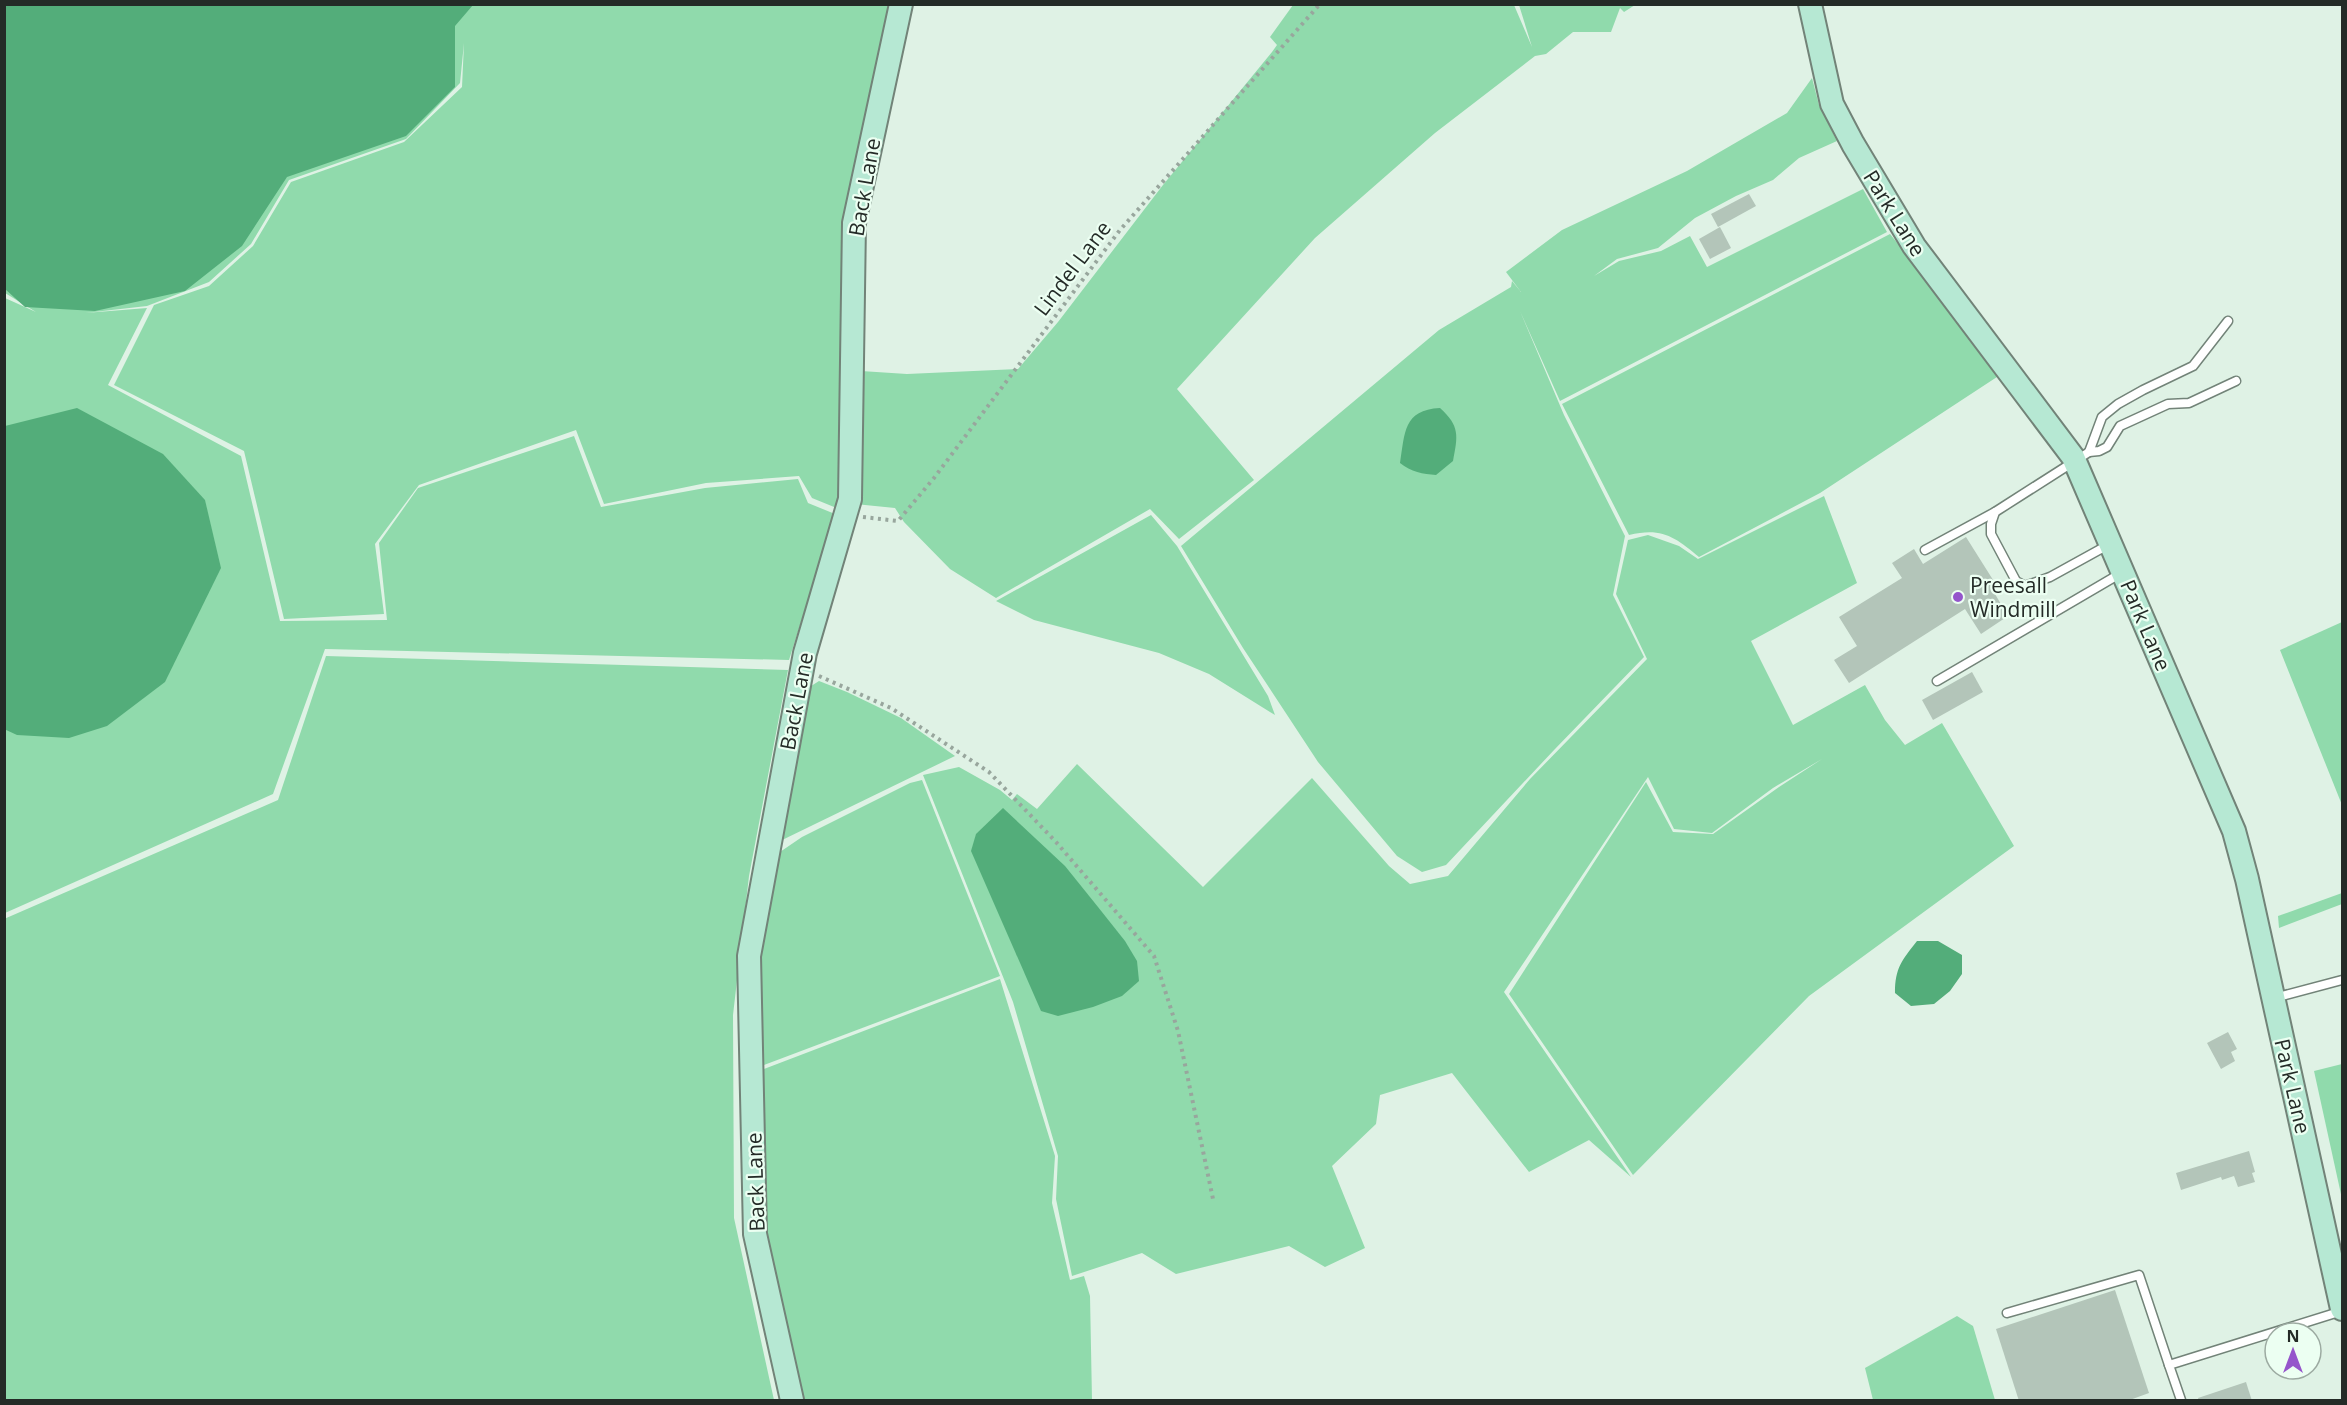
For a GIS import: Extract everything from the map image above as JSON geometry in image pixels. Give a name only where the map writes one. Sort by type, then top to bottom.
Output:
[{"type":"main road","name":"Back Lane","points":[[792,1401],[755,1234],[749,956],[801,669],[850,499],[854,223],[901,4]]},
{"type":"main road","name":"Park Lane","points":[[1810,4],[1832,104],[1853,144],[1914,246],[2082,457],[2111,543],[2234,831],[2247,879],[2343,1310]]},
{"type":"lane","points":[[2082,457],[2102,417],[2134,395],[2193,366],[2228,321]]},
{"type":"lane","points":[[1925,550],[1995,512],[2082,457],[2107,447],[2120,426],[2168,404],[2189,403],[2236,381]]},
{"type":"lane","points":[[1995,512],[1991,534],[2016,580],[2025,586],[2050,577],[2111,543]]},
{"type":"lane","points":[[1936,681],[2123,572]]},
{"type":"lane","points":[[2274,999],[2343,980]]},
{"type":"lane","points":[[2007,1313],[2139,1275],[2181,1401]]},
{"type":"lane","points":[[2169,1365],[2343,1310]]},
{"type":"path","name":"Lindel Lane","points":[[845,515],[898,521],[941,468],[1120,230],[1320,4]]},
{"type":"path","points":[[801,669],[891,708],[989,772],[1056,842],[1154,956],[1178,1031],[1213,1199]]},
{"type":"shaded area","points":[[5,4],[473,5],[455,26],[455,87],[406,136],[287,177],[242,246],[185,291],[95,311],[25,307],[5,289]]},
{"type":"shaded area","points":[[5,5],[894,5],[867,142],[839,509],[812,498],[799,476],[706,483],[604,504],[576,430],[419,485],[375,544],[384,614],[284,619],[244,451],[114,385],[154,305],[209,286],[253,246],[291,182],[404,142],[462,87],[464,43],[460,83],[406,139],[289,180],[251,244],[209,282],[147,306],[85,313],[147,308],[108,385],[241,456],[280,621],[387,620],[379,543],[418,488],[574,436],[601,507],[705,488],[798,479],[808,503],[835,514],[789,660],[325,649],[273,794],[5,913],[5,298],[36,312],[5,293]]},
{"type":"shaded area","points":[[1293,5],[1514,5],[1532,47],[1519,5],[1635,5],[1624,12],[1620,8],[1611,32],[1573,32],[1546,54],[1535,56],[1435,133],[1315,238],[1177,389],[1254,480],[1179,539],[1150,509],[996,598],[950,569],[904,522],[895,508],[855,504],[861,371],[907,374],[1018,369],[1058,322],[1163,185],[1272,52],[1277,45],[1270,37]]},
{"type":"shaded area","points":[[1812,78],[1819,105],[1837,141],[1799,158],[1773,180],[1736,196],[1695,218],[1658,248],[1617,259],[1594,276],[1619,261],[1661,251],[1690,236],[1707,267],[1863,189],[1887,232],[1560,401],[1520,311],[1564,415],[1625,536],[1613,595],[1644,657],[1446,865],[1422,872],[1397,856],[1318,762],[1243,648],[1181,546],[1439,330],[1511,287],[1512,281],[1521,292],[1506,272],[1562,230],[1687,171],[1787,113]]},
{"type":"shaded area","points":[[1890,234],[1962,323],[2000,375],[1820,493],[1699,557],[1667,535],[1650,532],[1629,535],[1562,404]]},
{"type":"shaded area","points":[[77,408],[163,454],[205,500],[221,568],[165,682],[107,726],[69,738],[17,735],[4,729],[5,426]]},
{"type":"shaded area","points":[[1440,408],[1451,420],[1456,432],[1453,461],[1436,475],[1408,469],[1400,463],[1408,425],[1419,413]]},
{"type":"shaded area","points":[[1824,496],[1857,583],[1751,641],[1793,725],[1865,685],[1885,720],[1905,745],[1942,723],[2014,846],[1809,996],[1633,1175],[1509,994],[1646,782],[1673,832],[1713,834],[1822,759],[1773,788],[1712,833],[1674,829],[1648,777],[1504,992],[1631,1177],[1589,1140],[1529,1172],[1452,1073],[1380,1095],[1376,1124],[1332,1166],[1365,1248],[1325,1267],[1289,1246],[1176,1274],[1142,1253],[1072,1276],[1056,1199],[1058,1156],[1013,1002],[923,775],[959,767],[1000,790],[1012,800],[1017,794],[1037,809],[1077,764],[1203,887],[1312,778],[1389,866],[1410,884],[1448,876],[1530,779],[1647,659],[1616,594],[1628,540],[1648,535],[1679,546],[1698,559]]},
{"type":"shaded area","points":[[1151,515],[1177,546],[1268,696],[1275,715],[1209,674],[1159,653],[1034,620],[996,601]]},
{"type":"shaded area","points":[[2342,622],[2342,805],[2280,650]]},
{"type":"shaded area","points":[[326,656],[788,670],[749,876],[733,1015],[734,1218],[774,1400],[5,1400],[4,919],[278,800]]},
{"type":"shaded area","points":[[819,681],[901,718],[955,756],[776,843],[805,690]]},
{"type":"shaded area","points":[[922,780],[1000,976],[759,1067],[752,971],[777,854],[802,837],[910,783]]},
{"type":"shaded area","points":[[1003,808],[1065,866],[1125,941],[1137,961],[1139,981],[1122,996],[1093,1007],[1058,1016],[1041,1011],[971,851],[976,834]]},
{"type":"shaded area","points":[[2342,893],[2342,904],[2279,928],[2278,916]]},
{"type":"shaded area","points":[[1917,941],[1938,941],[1962,955],[1962,974],[1950,991],[1934,1004],[1911,1006],[1895,993],[1895,984],[1900,965]]},
{"type":"shaded area","points":[[1000,979],[1055,1156],[1052,1203],[1070,1280],[1084,1276],[1090,1296],[1092,1400],[797,1400],[761,1217],[756,1072]]},
{"type":"shaded area","points":[[2342,1064],[2342,1199],[2314,1071]]},
{"type":"shaded area","points":[[1957,1316],[1973,1326],[1995,1400],[1873,1400],[1865,1368]]},
{"type":"building","points":[[1749,194],[1756,206],[1718,227],[1711,214]]},
{"type":"building","points":[[1720,227],[1731,248],[1710,259],[1699,239]]},
{"type":"building","points":[[1966,537],[2000,591],[1995,594],[2008,616],[1981,634],[1965,609],[1849,683],[1834,660],[1857,646],[1839,617],[1902,578],[1892,563],[1914,549],[1923,564]]},
{"type":"building","points":[[1972,672],[1983,692],[1933,720],[1922,700]]},
{"type":"building","points":[[2228,1032],[2237,1049],[2231,1052],[2235,1061],[2221,1069],[2207,1043]]},
{"type":"building","points":[[2249,1151],[2255,1172],[2252,1173],[2255,1182],[2238,1187],[2234,1176],[2222,1180],[2221,1177],[2181,1190],[2176,1173]]},
{"type":"building","points":[[2115,1290],[2149,1393],[2127,1401],[2019,1401],[1996,1329]]},
{"type":"building","points":[[2246,1382],[2252,1401],[2199,1401],[2198,1398]]},
{"type":"place","name":"Preesall Windmill","points":[[1958,597]]}]
